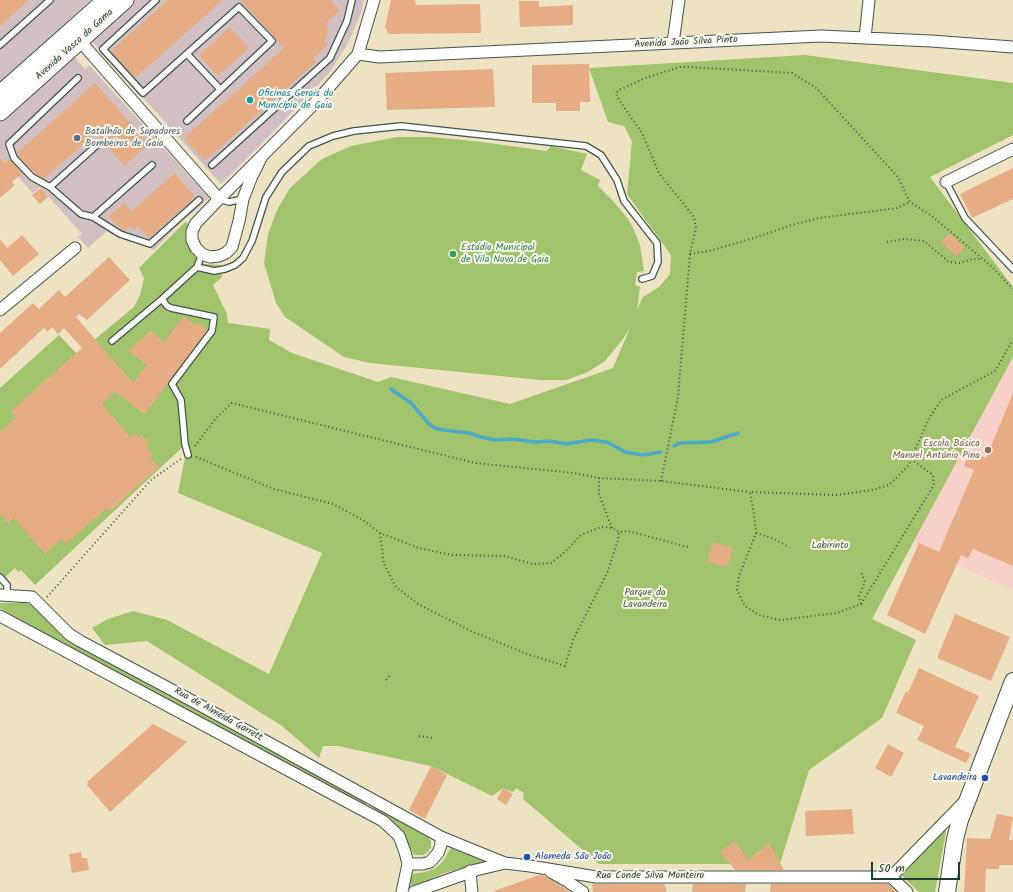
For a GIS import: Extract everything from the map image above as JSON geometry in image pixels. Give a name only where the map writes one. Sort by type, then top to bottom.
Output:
[{"type":"main road","name":"Avenida Vasco da Gama","points":[[0,112],[20,85],[106,0]]},
{"type":"main road","name":"Avenida Vasco da Gama","points":[[0,94],[20,85],[80,41],[125,0]]},
{"type":"main road","points":[[947,892],[955,839],[960,820],[1010,697],[1013,681]]},
{"type":"street","points":[[262,156],[243,199],[232,246],[226,253],[219,256],[210,257],[202,254],[196,248],[192,240],[192,231],[196,223],[224,200],[262,156],[317,101],[358,54],[374,0]]},
{"type":"street","points":[[673,43],[679,0]]},
{"type":"street","points":[[865,38],[869,0]]},
{"type":"street","name":"Avenida João Silva Pinto","points":[[358,54],[379,57],[821,36],[931,41],[1013,47]]},
{"type":"street","points":[[80,41],[224,200]]},
{"type":"street","points":[[946,182],[1013,149]]},
{"type":"street","points":[[0,310],[76,248]]},
{"type":"street","name":"Rua de Almeida Garrett","points":[[4,595],[32,597],[69,634],[80,641],[441,838],[505,863]]},
{"type":"street","name":"Rua de Almeida Garrett","points":[[0,616],[383,821],[399,836],[408,864],[402,892]]},
{"type":"street","points":[[907,892],[891,877],[969,796]]},
{"type":"street","points":[[408,864],[423,864],[430,862],[438,853],[441,846],[441,838]]},
{"type":"street","name":"Rua Conde Silva Monteiro","points":[[414,892],[470,871],[505,863],[596,877],[891,877]]},
{"type":"street","points":[[542,868],[567,881],[583,892]]},
{"type":"street","points":[[470,871],[472,892]]},
{"type":"lane","points":[[0,45],[50,0]]},
{"type":"lane","points":[[156,0],[103,49],[143,93],[239,6],[272,42],[187,121]]},
{"type":"lane","points":[[212,165],[330,58],[347,21],[352,0]]},
{"type":"lane","points":[[187,54],[220,89]]},
{"type":"lane","points":[[78,78],[9,144],[14,158],[32,177],[50,187],[81,214],[93,217],[120,234],[150,244],[198,200]]},
{"type":"lane","points":[[197,267],[214,271],[225,269],[235,265],[243,258],[252,241],[266,197],[282,172],[309,146],[333,136],[354,131],[401,126],[586,146],[601,155],[617,180],[624,201],[657,243],[658,262],[652,276],[642,280]]},
{"type":"lane","points":[[50,187],[97,145]]},
{"type":"lane","points":[[93,217],[152,165]]},
{"type":"lane","points":[[946,182],[965,218],[1013,269]]},
{"type":"lane","points":[[224,200],[243,199]]},
{"type":"lane","points":[[112,341],[197,267],[202,254]]},
{"type":"lane","points":[[162,299],[171,308],[214,317],[212,331],[172,384],[181,400],[185,444],[188,455]]},
{"type":"lane","points":[[0,578],[6,585],[4,595]]},
{"type":"path","points":[[661,481],[678,397],[690,254],[696,228],[694,217],[659,173],[642,133],[617,97],[616,93],[619,90],[648,77],[680,67],[792,74],[816,88],[897,176],[910,202],[932,216],[983,259],[1013,289]]},
{"type":"path","points":[[690,254],[709,251],[819,218],[897,208],[910,202]]},
{"type":"path","points":[[887,242],[904,239],[924,241],[949,262],[960,263],[973,259],[983,259]]},
{"type":"path","points":[[47,598],[151,480],[188,455],[216,418],[232,402],[475,463],[574,473],[599,478],[661,481],[750,492],[837,495],[872,490],[889,485],[909,465],[928,420],[941,400],[995,371],[1013,340]]},
{"type":"path","points":[[188,455],[199,458],[274,489],[333,504],[364,520],[380,533],[419,548],[451,555],[504,556],[533,564],[550,563],[566,551],[581,535],[601,527],[612,528],[619,532],[628,531],[688,547]]},
{"type":"path","points":[[750,492],[756,533],[739,576],[738,590],[745,606],[759,615],[780,620],[837,613],[861,604],[934,485],[933,475],[911,459]]},
{"type":"path","points":[[599,478],[599,494],[612,528]]},
{"type":"path","points":[[380,533],[384,564],[396,587],[418,604],[471,630],[528,654],[565,666],[573,640],[608,571],[618,540],[619,532]]},
{"type":"path","points":[[756,533],[774,538],[788,547]]},
{"type":"path","points":[[861,572],[865,582],[859,596],[861,604]]},
{"type":"path","points":[[386,680],[391,674]]},
{"type":"path","points":[[419,736],[433,738]]},
{"type":"shaded area","points":[[0,0],[91,0],[0,81]]},
{"type":"shaded area","points":[[134,0],[364,0],[361,13],[348,43],[330,72],[221,184],[90,39]]},
{"type":"shaded area","name":"Batalhão de Sapadores Bombeiros de Gaia","points":[[72,55],[85,69],[89,65],[209,198],[176,227],[154,250],[107,231],[88,248],[78,237],[82,234],[40,187],[33,193],[0,157],[0,120]]},
{"type":"shaded area","name":"Escola Básica Manuel António Pina","points":[[1013,357],[1013,590],[912,544]]},
{"type":"green space","name":"Parque da Lavandeira","points":[[805,55],[1013,83],[1013,135],[930,177],[1013,287],[1013,357],[872,619],[916,640],[882,718],[809,770],[780,864],[599,864],[523,799],[524,793],[516,788],[512,792],[503,788],[492,796],[431,766],[338,746],[323,746],[319,758],[282,726],[147,641],[105,645],[92,628],[108,619],[133,611],[167,620],[269,674],[322,553],[178,493],[188,442],[35,585],[21,570],[18,572],[15,568],[0,582],[0,388],[59,335],[77,354],[134,307],[140,295],[144,278],[139,268],[185,222],[188,223],[185,234],[191,252],[205,264],[220,265],[222,277],[213,285],[227,314],[228,323],[270,329],[269,340],[292,353],[378,382],[391,377],[510,404],[613,368],[630,328],[605,361],[588,372],[566,380],[540,380],[370,363],[344,357],[285,317],[276,303],[264,263],[268,234],[277,210],[290,188],[322,159],[351,146],[397,137],[431,137],[547,151],[551,146],[587,154],[581,170],[600,180],[598,186],[628,219],[640,245],[644,271],[637,272],[635,285],[640,287],[637,310],[643,297],[659,287],[670,274],[671,255],[627,194],[632,141],[624,126],[608,122],[589,68]]},
{"type":"green space","points":[[0,603],[31,604],[73,643],[367,801],[365,805],[70,647],[0,608]]},
{"type":"green space","points":[[374,806],[428,835],[431,842],[431,848],[428,852],[424,855],[414,855],[399,828],[387,816],[372,809]]},
{"type":"green space","points":[[944,829],[946,831],[935,892],[919,892],[901,875]]},
{"type":"green space","points":[[451,848],[481,858],[483,863],[444,873],[415,886],[410,885],[413,874],[436,868],[444,860]]},
{"type":"building","points":[[0,0],[29,0],[0,26]]},
{"type":"building","points":[[168,0],[223,0],[135,78],[111,51]]},
{"type":"building","name":"Oficinas Gerais do Município de Gaia","points":[[241,0],[330,0],[340,10],[326,23],[328,30],[327,37],[324,41],[328,45],[313,58],[316,62],[205,161],[184,138],[284,48]]},
{"type":"building","points":[[391,0],[415,0],[416,5],[480,4],[481,33],[388,33],[385,27]]},
{"type":"building","points":[[519,1],[539,1],[539,7],[573,5],[573,25],[520,27]]},
{"type":"building","points":[[230,27],[249,48],[218,76],[199,55]]},
{"type":"building","points":[[589,64],[590,102],[580,102],[580,111],[556,111],[556,103],[532,103],[532,65]]},
{"type":"building","points":[[493,69],[495,107],[387,110],[385,73]]},
{"type":"building","points":[[95,83],[149,144],[124,166],[96,133],[44,179],[36,174],[18,156],[17,153]]},
{"type":"building","points":[[0,157],[5,163],[10,159],[23,173],[12,182],[15,185],[0,198]]},
{"type":"building","points":[[1013,168],[1013,199],[972,218],[960,194]]},
{"type":"building","points":[[175,173],[195,197],[149,238],[138,226],[134,230],[131,226],[125,231],[122,230],[109,216],[124,203],[132,211]]},
{"type":"building","points":[[41,188],[48,197],[40,204],[32,195]]},
{"type":"building","points":[[950,233],[964,247],[956,256],[941,242]]},
{"type":"building","points":[[22,235],[39,254],[13,276],[0,260],[0,239],[7,248]]},
{"type":"building","points":[[109,257],[130,280],[87,320],[79,314],[76,317],[133,383],[147,365],[128,351],[151,331],[164,342],[184,316],[195,325],[197,322],[208,330],[145,414],[115,392],[102,404],[130,437],[135,433],[139,438],[142,435],[149,443],[146,446],[153,455],[150,458],[159,467],[110,511],[107,508],[66,544],[61,539],[45,554],[14,518],[8,523],[0,514],[0,432],[16,418],[11,411],[82,348],[64,328],[58,334],[52,327],[47,332],[44,328],[0,369],[0,333],[33,303],[39,309],[59,290],[65,297]]},
{"type":"building","points":[[1013,393],[1013,566],[973,549],[968,558],[961,555],[925,634],[887,615],[919,543],[939,552],[974,470],[964,466],[970,451],[986,458]]},
{"type":"building","points":[[713,542],[733,548],[727,567],[707,562]]},
{"type":"building","points":[[955,614],[1010,637],[991,681],[937,658]]},
{"type":"building","points":[[919,668],[979,696],[955,747],[971,754],[966,763],[917,740],[924,726],[896,713],[906,691],[908,693]]},
{"type":"building","points":[[153,724],[187,742],[110,812],[87,785],[88,781]]},
{"type":"building","points":[[888,744],[904,753],[891,777],[875,768]]},
{"type":"building","points":[[431,766],[447,775],[425,819],[409,810]]},
{"type":"building","points":[[503,788],[513,794],[506,805],[497,799]]},
{"type":"building","points":[[852,809],[854,834],[806,836],[805,811]]},
{"type":"building","points":[[997,814],[1013,817],[1009,840],[1013,840],[1013,865],[999,865],[999,869],[986,869],[985,892],[964,892],[967,838],[990,839]]},
{"type":"building","points":[[735,841],[748,860],[769,843],[784,870],[735,870],[720,852]]},
{"type":"building","points":[[81,852],[82,858],[87,858],[89,870],[72,873],[69,854]]},
{"type":"building","points":[[539,875],[545,876],[571,892],[494,892],[494,891]]},
{"type":"building","points":[[592,884],[664,884],[667,892],[593,892]]},
{"type":"building","points":[[693,884],[746,884],[745,892],[692,892]]},
{"type":"building","points":[[771,884],[888,884],[897,892],[770,892]]},
{"type":"waterway","points":[[391,389],[411,403],[429,424],[435,428],[443,430],[469,433],[495,440],[512,439],[535,442],[550,441],[566,444],[591,440],[607,442],[625,452],[643,455],[661,452]]},
{"type":"waterway","points":[[674,446],[680,443],[711,442],[738,433]]},
{"type":"place","name":"Oficinas Gerais do Município de Gaia","points":[[250,100]]},
{"type":"place","name":"Batalhão de Sapadores Bombeiros de Gaia","points":[[77,138]]},
{"type":"place","name":"Estádio Municipal de Vila Nova de Gaia","points":[[453,254]]},
{"type":"place","name":"Escola Básica Manuel António Pina","points":[[988,450]]},
{"type":"place","name":"Lavandeira","points":[[985,778]]},
{"type":"place","name":"Alameda São João","points":[[527,857]]},
{"type":"park label","name":"Labirinto","points":[[830,546]]}]
